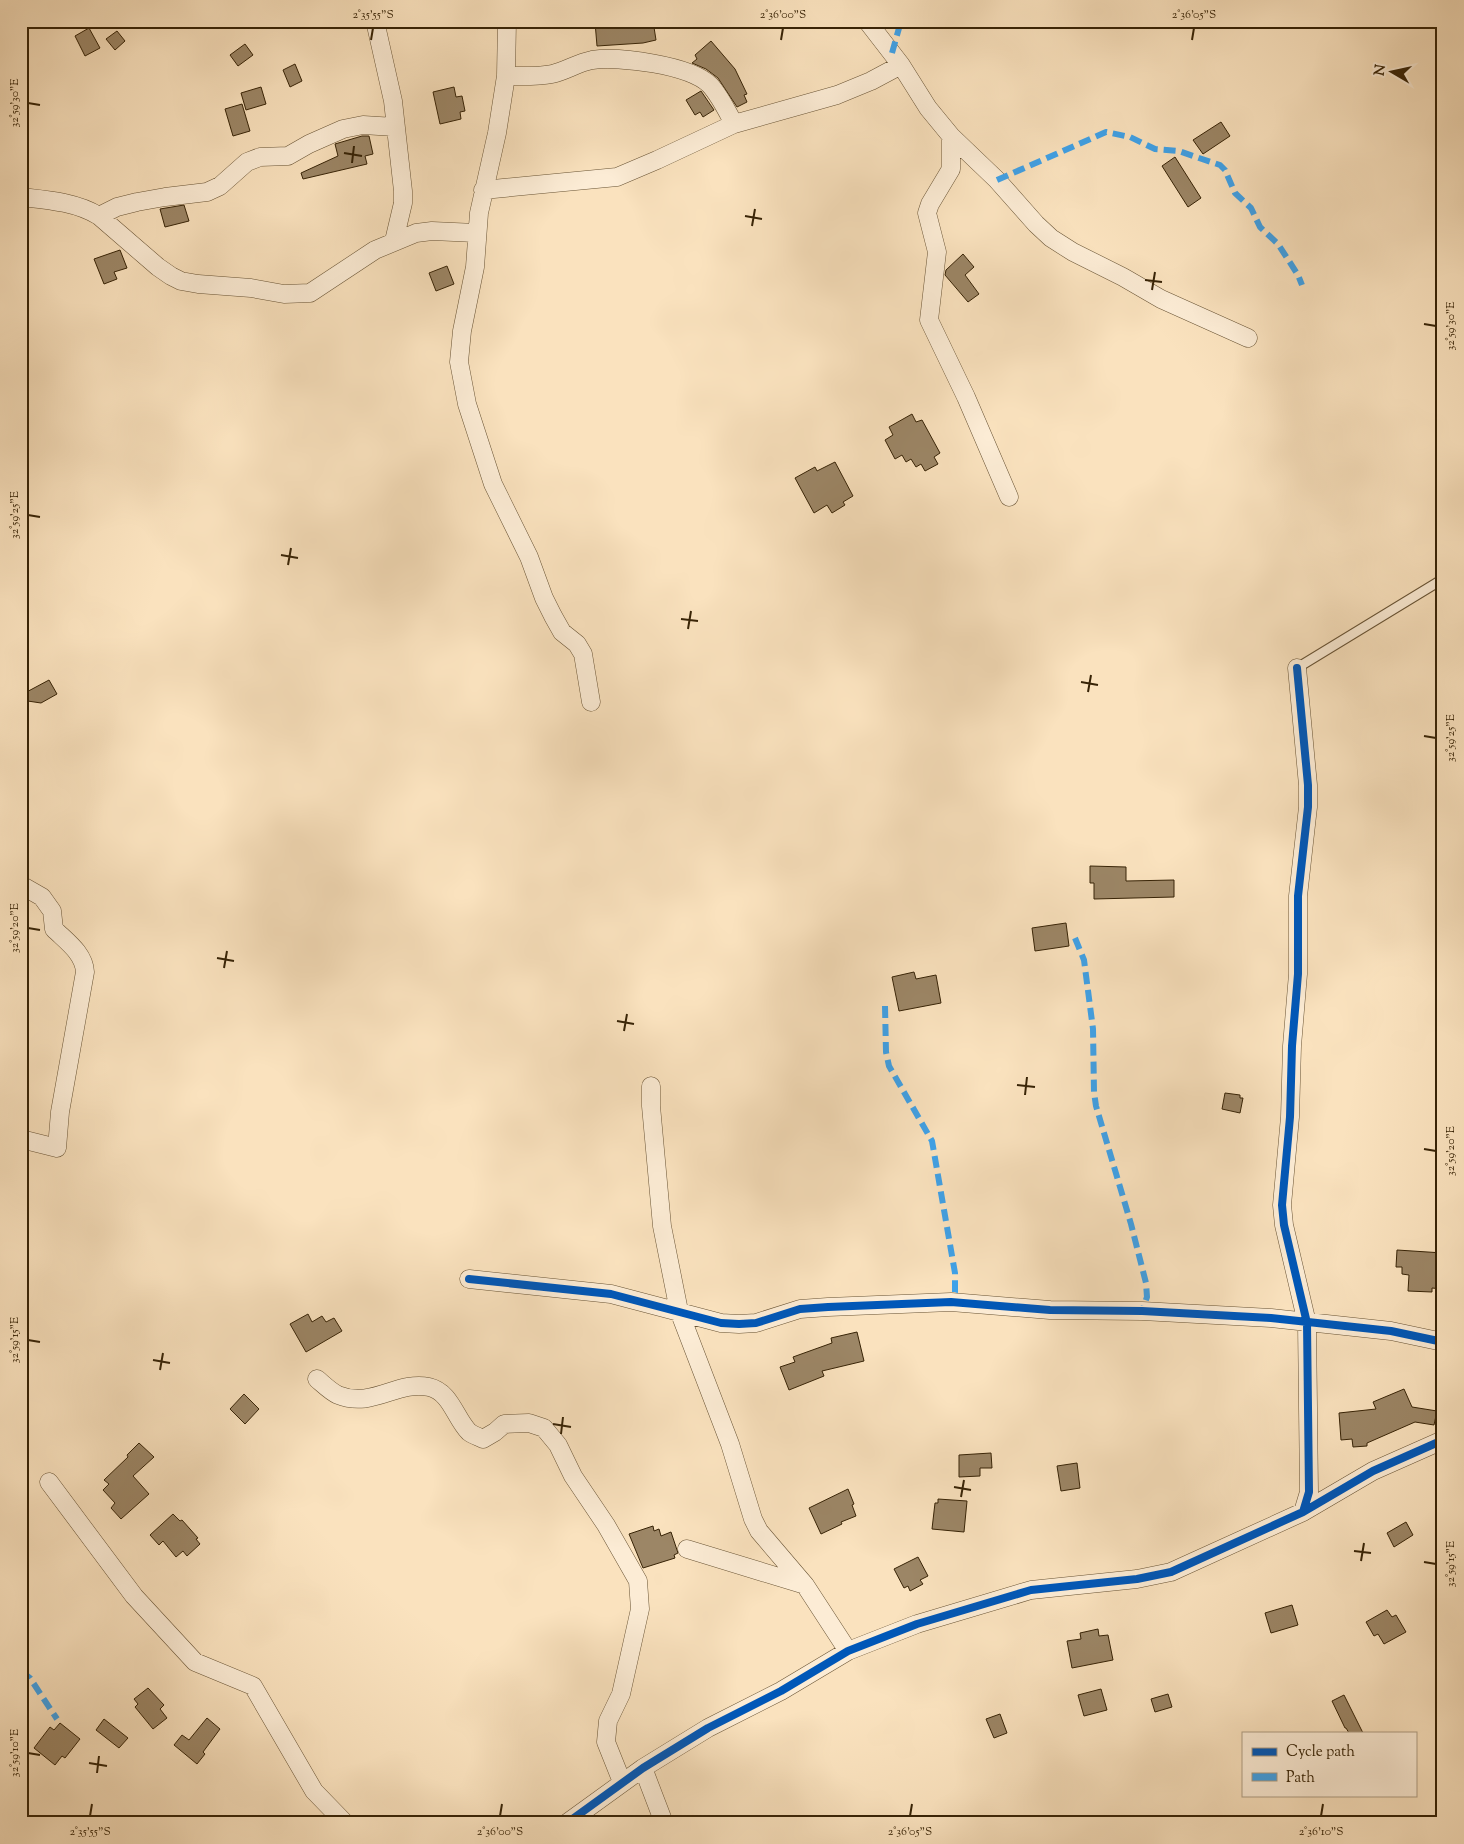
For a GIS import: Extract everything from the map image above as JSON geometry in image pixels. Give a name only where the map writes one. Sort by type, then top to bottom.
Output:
[{"type":"street","points":[[375,21],[388,78],[403,191],[403,203],[394,241]]},
{"type":"street","points":[[507,21],[506,76],[497,133],[483,190],[476,233],[475,267],[459,351],[459,362],[467,404],[493,484],[528,557],[544,598],[562,632],[577,644],[583,654],[591,702]]},
{"type":"street","points":[[866,21],[901,65],[928,108],[951,136],[997,180],[1036,224],[1061,244],[1161,299],[1248,338]]},
{"type":"street","points":[[506,76],[552,74],[582,62],[607,59],[626,60],[681,69],[700,77],[710,86],[721,100],[734,124]]},
{"type":"street","points":[[483,190],[616,177],[734,124],[837,95],[871,81],[901,65]]},
{"type":"street","points":[[99,216],[118,207],[137,202],[165,196],[207,192],[220,186],[247,162],[260,157],[288,156],[309,144],[343,129],[363,125],[395,126]]},
{"type":"street","points":[[951,136],[951,169],[930,204],[927,213],[937,252],[929,320],[956,376],[1009,497]]},
{"type":"street","points":[[21,197],[66,203],[90,210],[141,253],[180,281],[251,288],[284,294],[310,292],[375,250],[416,233],[432,231],[476,233]]},
{"type":"street","points":[[1297,668],[1308,785],[1308,807],[1298,896],[1298,974],[1292,1046],[1290,1117],[1282,1205],[1284,1225],[1307,1323],[1309,1492],[1303,1512]]},
{"type":"street","points":[[21,885],[42,897],[52,912],[54,929],[77,952],[84,963],[85,972],[60,1112],[57,1148],[21,1139]]},
{"type":"street","points":[[651,1086],[651,1106],[662,1226],[678,1311],[730,1444],[753,1519],[759,1531],[805,1585],[848,1651]]},
{"type":"street","points":[[469,1279],[611,1294],[721,1322],[739,1324],[756,1323],[800,1309],[828,1306],[951,1302],[1050,1310],[1142,1311],[1262,1318],[1391,1331],[1443,1342]]},
{"type":"street","points":[[317,1379],[336,1395],[358,1400],[376,1397],[404,1387],[429,1387],[447,1398],[470,1432],[483,1439],[504,1424],[529,1423],[544,1428],[558,1445],[573,1476],[606,1524],[638,1581],[640,1609],[621,1694],[608,1721],[606,1742],[622,1782]]},
{"type":"street","points":[[567,1823],[622,1782],[708,1728],[781,1691],[848,1651],[917,1624],[1031,1590],[1137,1579],[1171,1572],[1303,1512],[1373,1471],[1443,1440]]},
{"type":"street","points":[[49,1482],[134,1596],[195,1662],[253,1686],[314,1791],[344,1823]]},
{"type":"street","points":[[687,1550],[805,1585]]},
{"type":"street","points":[[643,1768],[664,1823]]},
{"type":"lane","points":[[1297,668],[1443,579]]},
{"type":"building","points":[[621,21],[621,26],[653,21],[656,40],[643,43],[597,46],[595,22]]},
{"type":"building","points":[[89,28],[100,48],[85,56],[75,36]]},
{"type":"building","points":[[117,31],[125,41],[115,50],[106,39]]},
{"type":"building","points":[[711,41],[735,69],[747,94],[744,95],[747,102],[737,107],[718,78],[706,69],[692,63],[697,59],[695,55]]},
{"type":"building","points":[[245,44],[253,55],[238,66],[230,55]]},
{"type":"building","points":[[295,64],[302,81],[290,87],[283,70]]},
{"type":"building","points":[[261,87],[266,104],[246,110],[241,93]]},
{"type":"building","points":[[454,87],[456,97],[462,96],[465,111],[460,112],[461,119],[440,124],[433,92]]},
{"type":"building","points":[[701,91],[714,110],[703,117],[700,112],[695,115],[686,100]]},
{"type":"building","points":[[242,104],[250,131],[233,136],[225,109]]},
{"type":"building","points":[[1221,122],[1230,136],[1203,154],[1193,140]]},
{"type":"building","points":[[362,136],[369,136],[373,154],[365,156],[367,164],[303,179],[301,173],[338,156],[335,144]]},
{"type":"building","points":[[1175,157],[1201,198],[1188,207],[1162,166]]},
{"type":"building","points":[[184,205],[189,221],[165,227],[160,209]]},
{"type":"building","points":[[120,250],[127,268],[114,272],[117,279],[104,284],[94,259]]},
{"type":"building","points":[[963,254],[974,267],[965,275],[979,294],[968,302],[945,275],[946,270]]},
{"type":"building","points":[[447,266],[454,284],[436,291],[429,273]]},
{"type":"building","points":[[912,414],[916,422],[922,420],[940,453],[934,457],[938,464],[925,471],[921,464],[916,467],[911,459],[906,462],[902,455],[895,459],[885,440],[893,435],[889,427]]},
{"type":"building","points":[[835,462],[853,496],[843,502],[845,505],[832,513],[827,505],[814,513],[795,478],[815,467],[817,471]]},
{"type":"building","points":[[49,680],[57,694],[41,703],[21,700],[21,695]]},
{"type":"building","points":[[1090,866],[1126,867],[1126,881],[1174,880],[1174,897],[1094,899],[1094,883],[1090,883]]},
{"type":"building","points":[[1066,923],[1069,946],[1035,951],[1032,928]]},
{"type":"building","points":[[914,972],[916,979],[936,975],[941,1003],[899,1011],[892,977]]},
{"type":"building","points":[[1225,1093],[1240,1095],[1240,1098],[1243,1098],[1240,1113],[1222,1109]]},
{"type":"building","points":[[1397,1250],[1443,1253],[1443,1289],[1432,1288],[1432,1292],[1408,1291],[1409,1275],[1402,1274],[1402,1267],[1396,1267]]},
{"type":"building","points":[[308,1314],[312,1322],[322,1316],[326,1322],[334,1318],[342,1331],[306,1352],[290,1324]]},
{"type":"building","points":[[857,1332],[864,1361],[822,1371],[824,1376],[789,1390],[780,1367],[795,1362],[793,1357],[832,1343],[831,1338]]},
{"type":"building","points":[[1404,1389],[1412,1407],[1437,1411],[1434,1425],[1415,1422],[1367,1443],[1367,1446],[1353,1447],[1352,1439],[1341,1440],[1339,1413],[1376,1409],[1373,1402]]},
{"type":"building","points":[[244,1394],[259,1409],[245,1424],[230,1409]]},
{"type":"building","points":[[139,1443],[154,1457],[133,1476],[149,1494],[121,1519],[111,1508],[115,1503],[103,1490],[109,1484],[104,1480],[128,1457],[127,1455]]},
{"type":"building","points":[[991,1453],[992,1468],[980,1468],[980,1476],[959,1477],[959,1455]]},
{"type":"building","points":[[1077,1463],[1080,1488],[1061,1491],[1057,1466]]},
{"type":"building","points":[[848,1489],[856,1516],[841,1522],[842,1524],[821,1534],[809,1508]]},
{"type":"building","points":[[938,1499],[967,1501],[964,1532],[932,1529],[935,1503],[938,1503]]},
{"type":"building","points":[[173,1514],[180,1521],[182,1520],[198,1538],[196,1539],[200,1544],[187,1556],[183,1551],[176,1557],[163,1541],[159,1545],[150,1535]]},
{"type":"building","points":[[1406,1522],[1413,1535],[1394,1547],[1387,1533]]},
{"type":"building","points":[[653,1526],[654,1531],[659,1529],[661,1536],[671,1532],[678,1553],[674,1555],[675,1558],[643,1568],[629,1534]]},
{"type":"building","points":[[918,1557],[928,1576],[920,1580],[923,1584],[910,1591],[908,1586],[904,1588],[894,1569]]},
{"type":"building","points":[[1292,1605],[1298,1625],[1271,1633],[1265,1613]]},
{"type":"building","points":[[1387,1610],[1392,1617],[1396,1615],[1406,1632],[1384,1644],[1378,1634],[1374,1636],[1366,1622]]},
{"type":"building","points":[[1098,1629],[1099,1636],[1108,1635],[1113,1660],[1072,1668],[1067,1641],[1081,1639],[1080,1633]]},
{"type":"building","points":[[148,1688],[164,1705],[160,1709],[167,1718],[153,1729],[135,1707],[138,1704],[134,1699]]},
{"type":"building","points":[[1101,1689],[1107,1710],[1084,1716],[1078,1695]]},
{"type":"building","points":[[1168,1694],[1172,1707],[1155,1712],[1151,1699]]},
{"type":"building","points":[[1344,1695],[1362,1732],[1348,1732],[1332,1701]]},
{"type":"building","points":[[1000,1714],[1007,1733],[994,1738],[986,1719]]},
{"type":"building","points":[[207,1718],[220,1729],[203,1752],[205,1754],[197,1764],[174,1745],[182,1735],[189,1740]]},
{"type":"building","points":[[104,1719],[128,1738],[119,1748],[96,1730]]},
{"type":"building","points":[[60,1723],[80,1739],[65,1758],[62,1756],[55,1765],[34,1748],[50,1727],[54,1730]]},
{"type":"marked path","points":[[892,53],[901,21]]},
{"type":"marked path","points":[[997,180],[1106,132],[1130,137],[1155,149],[1179,151],[1220,165],[1225,170],[1235,193],[1251,208],[1260,227],[1278,244],[1298,275],[1302,285]]},
{"type":"marked path","points":[[1075,938],[1084,960],[1093,1029],[1096,1106],[1131,1224],[1146,1283],[1147,1297],[1142,1311]]},
{"type":"marked path","points":[[885,1006],[886,1052],[889,1066],[932,1141],[955,1273],[955,1292],[951,1302]]},
{"type":"marked path","points":[[21,1671],[30,1678],[57,1719]]},
{"type":"cycle path","points":[[1297,668],[1308,785],[1308,807],[1298,896],[1298,974],[1292,1046],[1290,1117],[1282,1205],[1284,1225],[1307,1323],[1309,1492],[1303,1512]]},
{"type":"cycle path","points":[[469,1279],[611,1294],[721,1323],[756,1323],[800,1309],[951,1302],[1050,1310],[1142,1311],[1271,1318],[1391,1331],[1443,1342]]},
{"type":"cycle path","points":[[567,1823],[643,1768],[708,1728],[781,1691],[848,1651],[917,1624],[1031,1590],[1137,1579],[1171,1572],[1303,1512],[1373,1471],[1443,1440]]}]
